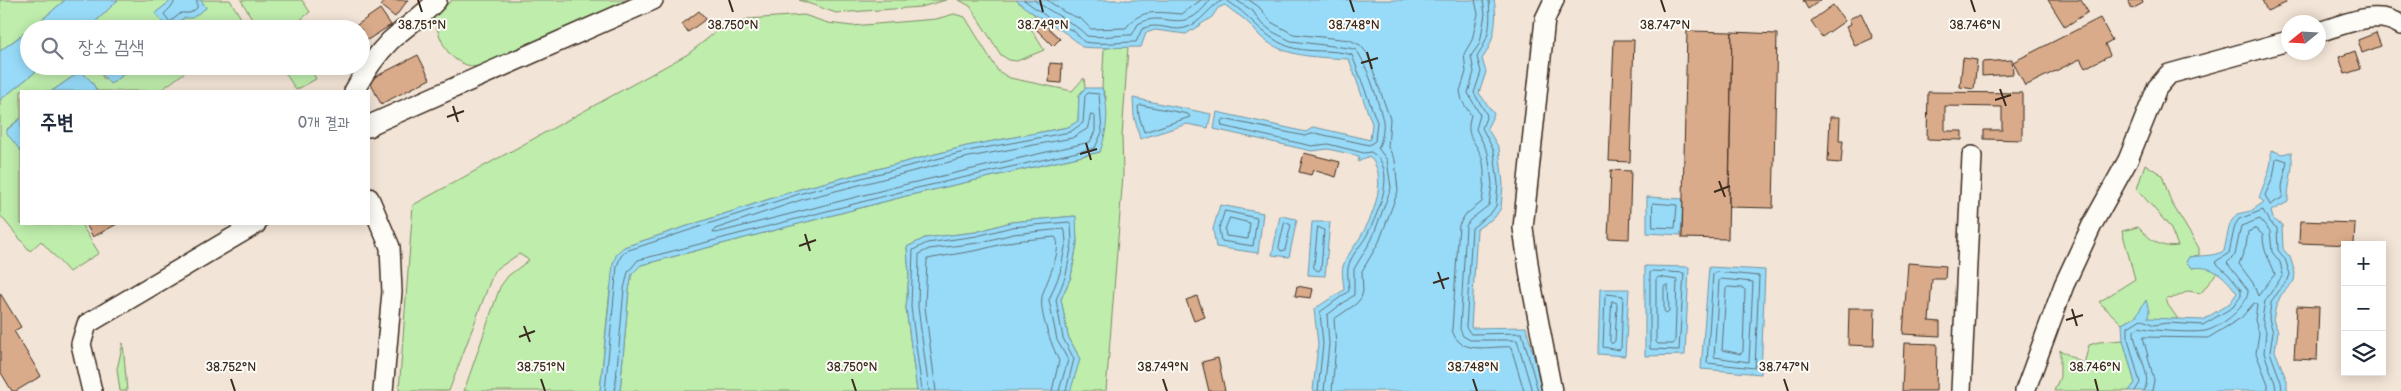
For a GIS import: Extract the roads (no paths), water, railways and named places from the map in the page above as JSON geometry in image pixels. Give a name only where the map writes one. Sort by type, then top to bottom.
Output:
[{"type":"street","points":[[370,64],[390,41],[424,15],[437,0]]},
{"type":"street","points":[[370,126],[389,116],[653,0]]},
{"type":"street","points":[[1552,391],[1530,277],[1523,228],[1545,20],[1554,0]]},
{"type":"street","points":[[2326,30],[2372,17],[2384,17],[2401,25]]},
{"type":"street","points":[[2025,391],[2064,285],[2092,225],[2128,160],[2156,88],[2169,74],[2281,43]]},
{"type":"street","points":[[355,90],[363,75]]},
{"type":"street","points":[[1960,391],[1972,156]]},
{"type":"street","points":[[370,200],[390,247],[392,292],[383,391]]},
{"type":"street","points":[[92,391],[81,344],[87,324],[254,225]]},
{"type":"water","points":[[65,0],[118,0],[97,20],[42,20]]},
{"type":"water","points":[[172,0],[201,0],[206,8],[192,18],[181,20],[161,20],[155,13]]},
{"type":"water","points":[[1016,0],[1494,0],[1496,15],[1494,31],[1490,46],[1482,59],[1486,72],[1479,93],[1494,114],[1487,128],[1499,148],[1503,184],[1501,208],[1495,217],[1477,229],[1471,328],[1526,327],[1543,391],[1313,391],[1318,344],[1314,309],[1344,290],[1343,266],[1366,227],[1375,206],[1379,184],[1375,164],[1369,156],[1358,162],[1359,156],[1328,149],[1312,151],[1214,129],[1217,112],[1306,132],[1314,127],[1370,140],[1372,124],[1349,59],[1306,56],[1275,47],[1263,39],[1247,21],[1225,5],[1218,8],[1212,17],[1186,34],[1155,30],[1146,33],[1141,47],[1082,47],[1067,34],[1032,13]]},
{"type":"water","points":[[20,37],[20,75],[32,75],[0,100],[0,51]]},
{"type":"water","points":[[75,75],[85,75],[96,90],[53,90]]},
{"type":"water","points":[[103,75],[122,75],[121,77],[110,84]]},
{"type":"water","points":[[1085,88],[1102,88],[1106,104],[1107,120],[1100,152],[906,196],[641,265],[632,274],[629,290],[620,391],[600,391],[613,264],[617,253],[624,247],[800,189],[967,146],[1068,127],[1078,121],[1079,95]]},
{"type":"water","points":[[1133,98],[1211,114],[1208,128],[1187,124],[1140,139],[1134,116]]},
{"type":"water","points":[[20,119],[20,150],[7,134],[7,130]]},
{"type":"water","points":[[2271,150],[2282,154],[2291,152],[2292,158],[2288,202],[2271,211],[2273,219],[2282,225],[2283,249],[2290,257],[2295,273],[2294,281],[2281,295],[2273,320],[2278,331],[2275,351],[2287,381],[2287,391],[2129,391],[2135,383],[2123,340],[2122,324],[2136,316],[2146,300],[2149,311],[2148,318],[2203,320],[2230,303],[2237,293],[2218,273],[2206,268],[2192,268],[2186,262],[2189,257],[2211,255],[2224,251],[2230,223],[2237,214],[2251,211],[2264,202],[2259,198],[2269,169]]},
{"type":"water","points":[[1647,197],[1683,199],[1681,235],[1647,233]]},
{"type":"water","points":[[1220,205],[1263,213],[1258,253],[1216,247],[1213,229]]},
{"type":"water","points":[[1076,216],[1077,243],[1071,277],[1061,299],[1068,336],[1080,359],[1071,389],[1068,391],[917,391],[906,308],[909,275],[907,247],[925,238],[976,232],[1011,222]]},
{"type":"water","points":[[1280,216],[1297,219],[1289,257],[1272,255]]},
{"type":"water","points":[[1312,222],[1330,222],[1325,276],[1308,275]]},
{"type":"water","points":[[1645,266],[1689,267],[1685,355],[1645,356]]},
{"type":"water","points":[[1709,267],[1765,270],[1761,374],[1701,369]]},
{"type":"water","points":[[1600,289],[1629,289],[1625,356],[1598,354]]}]
